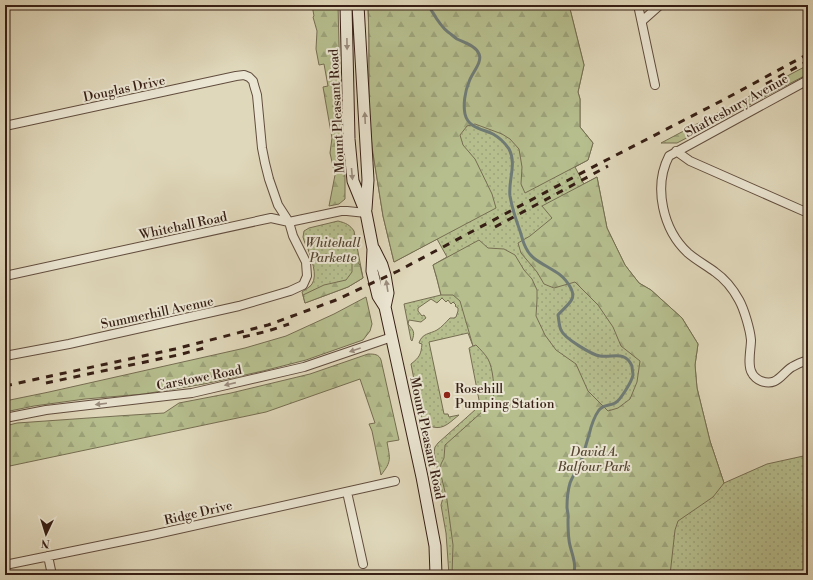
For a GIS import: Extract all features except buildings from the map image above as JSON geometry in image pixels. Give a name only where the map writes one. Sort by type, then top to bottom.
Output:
[{"type":"main road","name":"Mount Pleasant Road","points":[[346,5],[349,139],[353,181],[366,213],[373,249],[372,270],[378,296],[385,308],[419,458],[436,546],[436,575]]},
{"type":"main road","name":"Mount Pleasant Road","points":[[358,5],[368,180],[366,213]]},
{"type":"street","points":[[638,5],[655,84]]},
{"type":"street","points":[[642,22],[660,5]]},
{"type":"street","name":"Douglas Drive","points":[[5,126],[244,75],[253,81],[257,95],[262,148],[269,179],[278,205],[289,222]]},
{"type":"street","name":"Shaftesbury Avenue","points":[[676,151],[808,80]]},
{"type":"street","points":[[808,213],[690,160],[676,151],[669,156],[666,161],[662,174],[662,200],[671,231],[678,243],[689,254],[717,273],[728,284],[740,301],[750,332],[751,373],[760,381],[776,381],[790,368],[808,360]]},
{"type":"street","name":"Whitehall Road","points":[[5,276],[271,218],[289,222],[341,211],[366,213]]},
{"type":"street","name":"Summerhill Avenue","points":[[5,356],[69,344],[239,306],[290,292],[303,285],[307,276],[306,262],[293,236],[289,222]]},
{"type":"street","name":"Carstowe Road","points":[[5,418],[46,410],[192,393],[304,367],[392,337]]},
{"type":"street","name":"Ridge Drive","points":[[5,565],[152,535],[395,481]]},
{"type":"street","points":[[347,492],[363,564]]},
{"type":"street","points":[[48,556],[52,575]]},
{"type":"green space","points":[[312,5],[338,5],[341,123],[345,199],[339,204],[329,206],[335,175],[330,153],[332,138],[323,87],[328,86],[324,64],[319,65],[316,49],[317,31],[313,17]]},
{"type":"green space","name":"David A. Balfour Park","points":[[368,5],[569,5],[584,65],[578,92],[580,99],[580,127],[593,143],[588,160],[575,167],[584,184],[597,177],[607,228],[625,265],[639,283],[651,290],[682,318],[698,344],[695,365],[697,388],[710,441],[724,483],[767,464],[808,455],[808,575],[449,575],[446,533],[441,505],[443,498],[434,452],[438,443],[479,405],[469,348],[473,346],[468,333],[429,342],[444,414],[448,414],[449,417],[459,415],[444,426],[437,428],[431,426],[426,423],[421,416],[411,364],[420,353],[422,344],[419,343],[422,337],[439,329],[450,318],[456,317],[458,308],[453,302],[451,304],[448,300],[446,302],[442,298],[437,303],[431,299],[418,308],[418,311],[422,316],[424,315],[426,318],[421,322],[409,320],[408,324],[413,330],[414,334],[412,341],[411,340],[404,304],[441,295],[433,265],[447,257],[437,239],[394,262],[383,216],[372,147],[369,108]]},
{"type":"green space","points":[[368,5],[569,5],[584,65],[578,92],[580,99],[580,127],[593,143],[588,160],[525,193],[521,184],[522,167],[519,149],[510,139],[502,134],[475,124],[467,126],[460,135],[463,145],[475,159],[492,194],[496,208],[394,262],[383,216],[372,147],[369,108]]},
{"type":"green space","points":[[808,65],[808,74],[677,143],[661,143]]},
{"type":"green space","points":[[597,177],[607,228],[625,265],[639,283],[651,290],[682,318],[698,344],[695,365],[697,388],[710,441],[724,483],[713,497],[678,521],[675,530],[670,575],[452,575],[453,545],[447,500],[440,471],[444,458],[445,445],[491,405],[494,395],[494,385],[488,359],[476,345],[473,346],[460,301],[453,295],[441,295],[433,265],[479,240],[488,248],[504,249],[515,255],[524,270],[532,279],[537,290],[536,316],[545,335],[556,350],[576,364],[588,391],[608,411],[618,408],[630,399],[637,382],[640,361],[621,346],[613,327],[598,305],[575,282],[554,288],[544,284],[537,272],[521,253],[518,243],[530,236],[552,218],[542,206]]},
{"type":"green space","name":"Whitehall Parkette","points":[[338,221],[348,224],[354,231],[363,278],[348,287],[305,303],[302,292],[312,284],[314,280],[314,271],[303,237],[304,231],[309,228]]},
{"type":"green space","points":[[356,260],[360,265],[363,278],[348,287],[305,303],[303,295],[324,285],[346,280],[352,272],[352,261]]},
{"type":"green space","points":[[366,297],[372,324],[370,331],[363,340],[306,360],[204,384],[144,394],[85,399],[34,406],[5,412],[5,401],[245,348],[286,336],[334,314]]},
{"type":"green space","points":[[368,354],[378,355],[381,360],[399,440],[387,442],[389,463],[381,475],[372,431],[369,424],[375,423],[360,379],[266,412],[5,467],[5,426],[17,423],[164,413],[179,403],[231,393],[310,374]]},
{"type":"waterway","points":[[428,5],[439,23],[445,29],[457,39],[467,43],[478,51],[480,57],[479,61],[466,90],[464,102],[465,114],[469,122],[476,127],[496,136],[509,149],[512,160],[510,196],[514,214],[525,246],[531,256],[556,272],[571,288],[573,295],[572,299],[558,315],[561,330],[567,337],[591,353],[600,356],[622,356],[626,358],[632,366],[633,375],[623,395],[615,403],[605,406],[599,410],[592,425],[581,461],[570,483],[567,507],[569,540],[575,566],[573,575]]},
{"type":"railway","points":[[5,386],[175,349],[222,337],[268,325],[336,300],[398,271],[808,54]]},
{"type":"railway","points":[[766,84],[808,61]]},
{"type":"railway","points":[[495,227],[608,166]]},
{"type":"railway","points":[[243,337],[289,324]]},
{"type":"railway","points":[[46,383],[178,355],[208,347]]},
{"type":"place","name":"Rosehill Pumping Station","points":[[447,395]]}]
